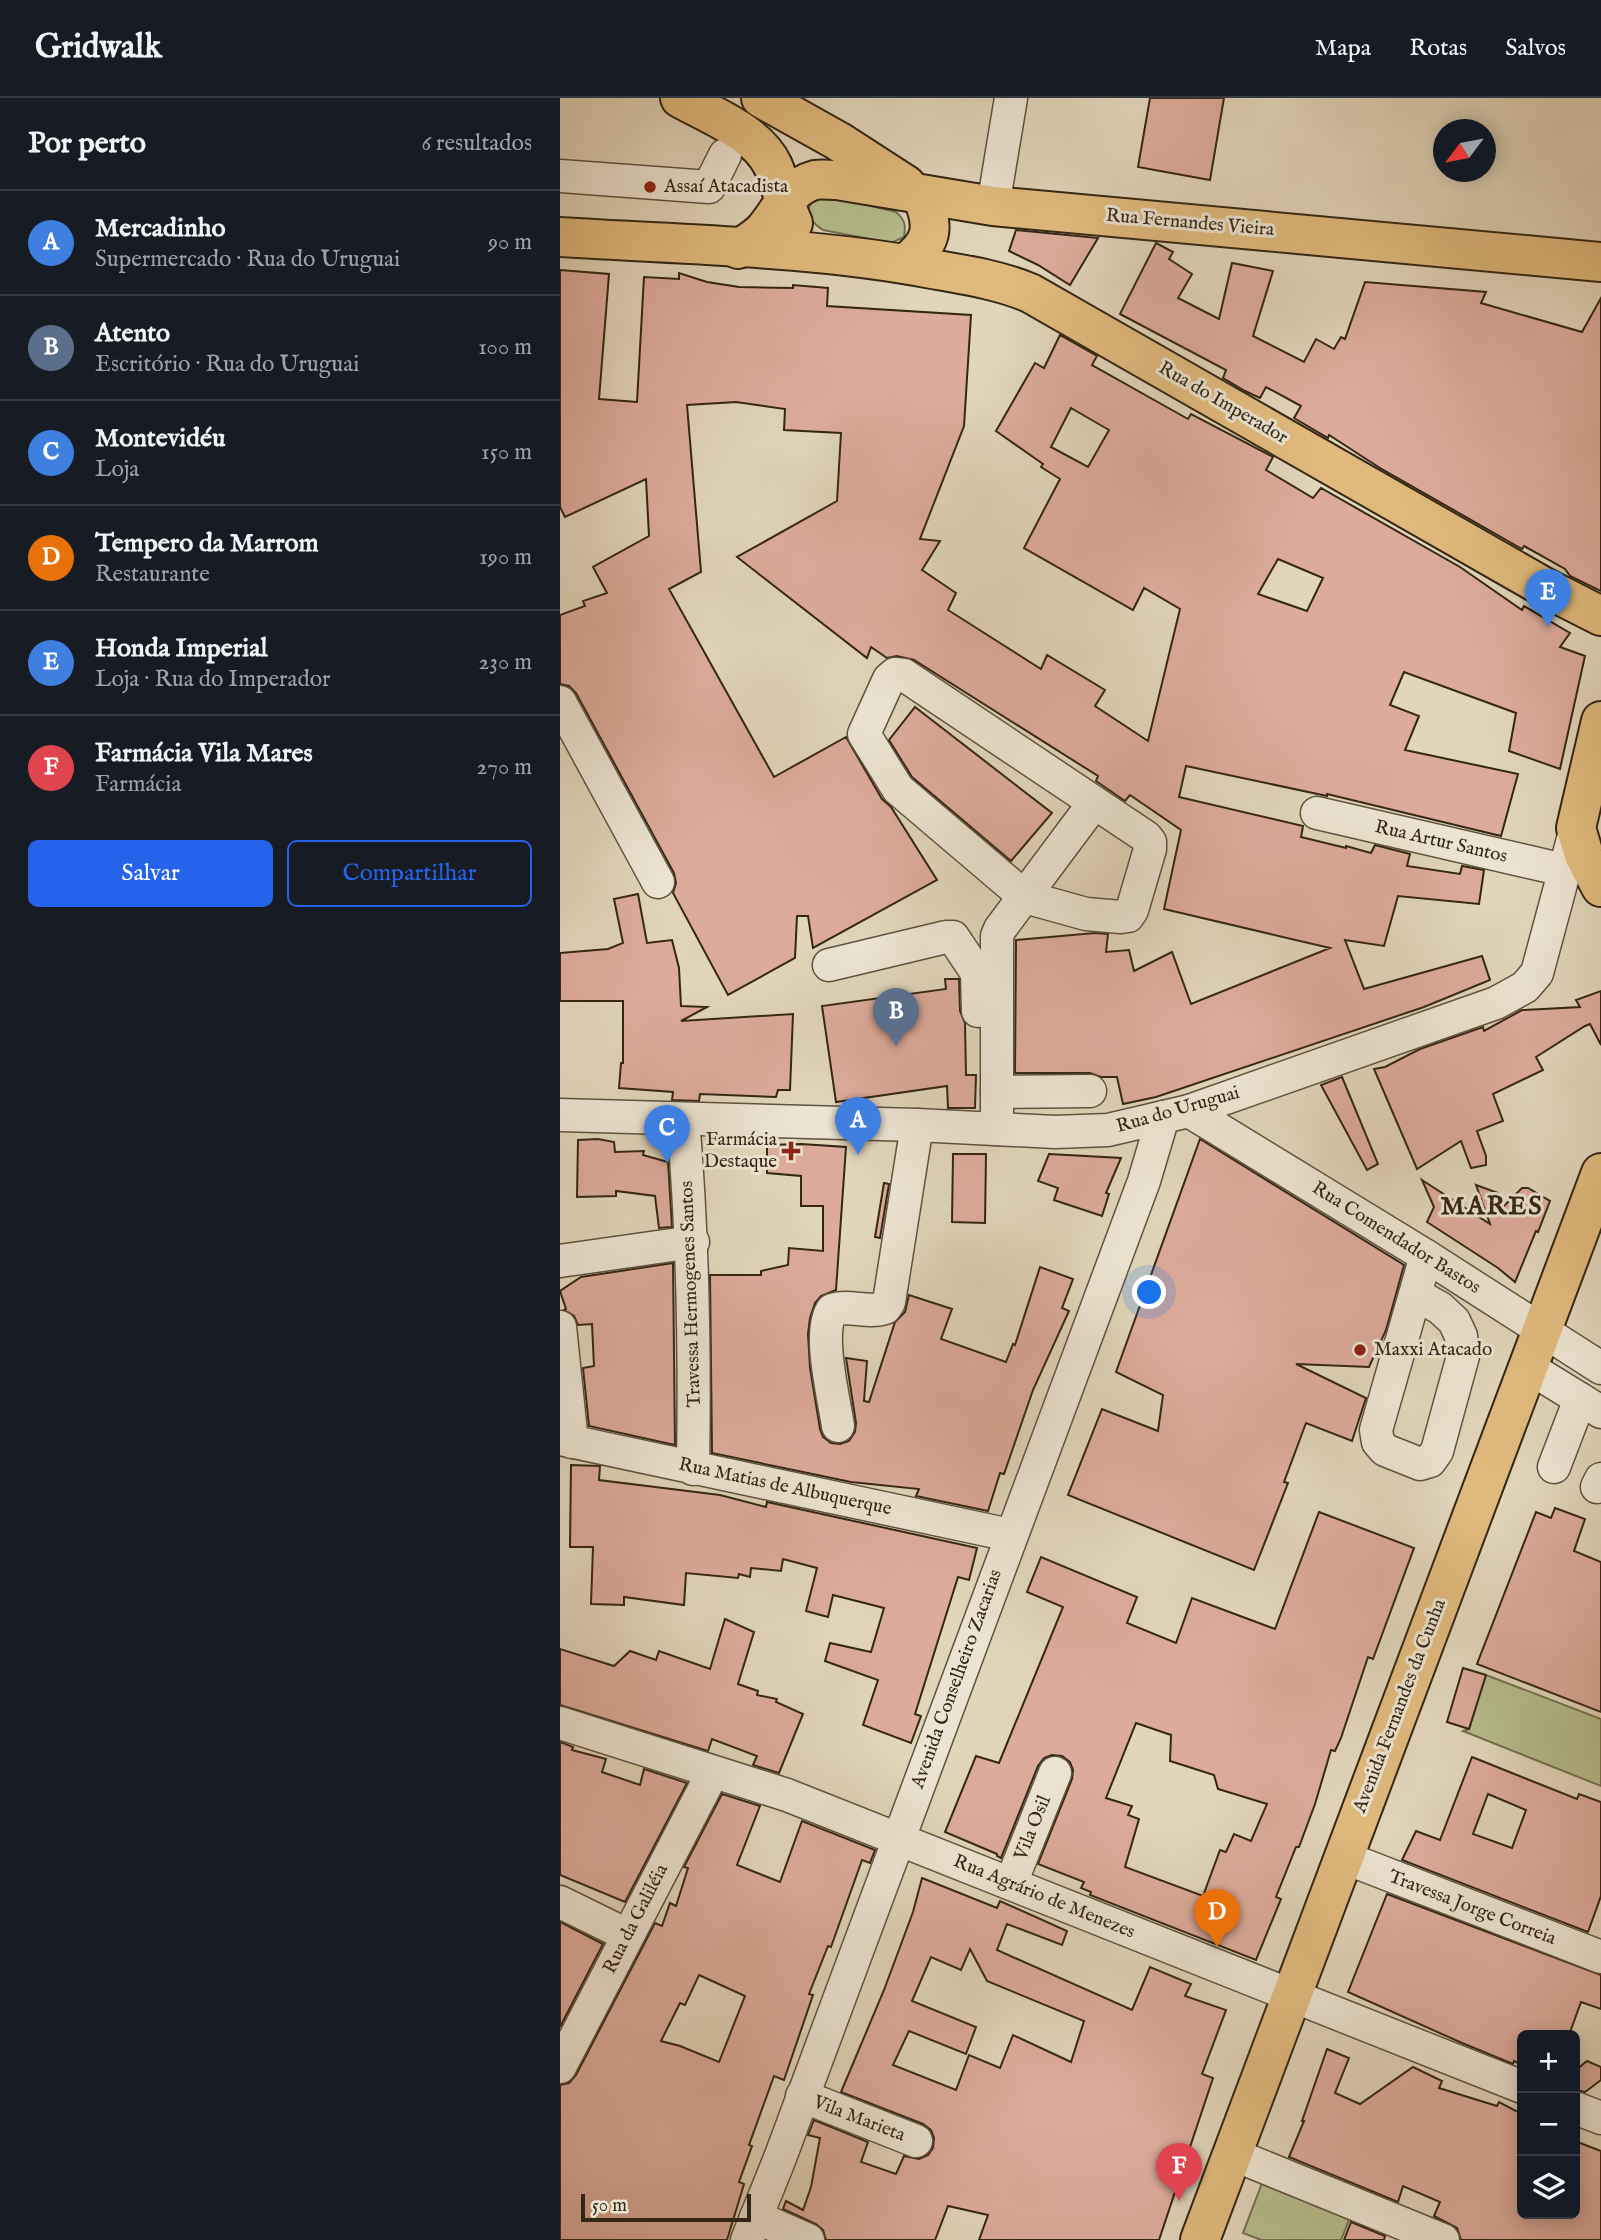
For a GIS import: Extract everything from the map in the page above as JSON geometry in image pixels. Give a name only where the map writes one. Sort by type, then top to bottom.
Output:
[{"type":"main road","points":[[680,98],[736,130],[761,148],[772,163],[797,232],[823,254]]},
{"type":"main road","points":[[761,98],[838,141],[922,196],[929,213],[928,240],[921,252],[905,264]]},
{"type":"main road","name":"Rua Fernandes Vieira","points":[[786,199],[801,186],[816,180],[837,180],[993,206],[1601,262]]},
{"type":"main road","points":[[738,248],[764,231],[786,199]]},
{"type":"main road","name":"Rua do Imperador","points":[[560,237],[823,254],[905,264],[1006,283],[1030,293],[1544,587],[1601,616]]},
{"type":"main road","points":[[1601,721],[1576,828],[1584,855],[1601,887]]},
{"type":"main road","name":"Avenida Fernandes da Cunha","points":[[1200,2240],[1601,1173]]},
{"type":"street","points":[[993,206],[1011,98]]},
{"type":"street","points":[[560,176],[709,187],[725,155]]},
{"type":"street","points":[[895,674],[904,675],[1094,803],[1150,842],[1132,910],[1128,916],[1086,914],[1025,897],[898,789],[866,741],[866,727],[889,679],[895,674]]},
{"type":"street","points":[[560,702],[658,882]]},
{"type":"street","points":[[990,1129],[997,1092],[997,936],[1094,803]]},
{"type":"street","name":"Rua Artur Santos","points":[[1317,813],[1564,870]]},
{"type":"street","name":"Rua do Uruguai","points":[[560,1115],[917,1125],[1055,1132],[1108,1130],[1176,1114],[1496,1003],[1525,987],[1537,973],[1576,828]]},
{"type":"street","points":[[829,965],[953,937],[977,973],[990,1129]]},
{"type":"street","points":[[997,1092],[1090,1091]]},
{"type":"street","name":"Rua Comendador Bastos","points":[[1176,1114],[1426,1256],[1601,1368]]},
{"type":"street","name":"Avenida Conselheiro Zacarias","points":[[751,2229],[1144,1181],[1176,1114]]},
{"type":"street","name":"Travessa Hermogenes Santos","points":[[683,1119],[692,1242],[695,1359],[693,1469]]},
{"type":"street","points":[[838,1426],[827,1347],[828,1316],[832,1310],[839,1308],[878,1310],[885,1308],[889,1302],[917,1125]]},
{"type":"street","points":[[560,1261],[692,1242]]},
{"type":"street","points":[[1415,1294],[1440,1308],[1454,1321],[1461,1336],[1463,1356],[1437,1451],[1430,1461],[1420,1464],[1385,1450],[1378,1442],[1376,1430],[1415,1294],[1426,1256]]},
{"type":"street","points":[[560,1327],[566,1440]]},
{"type":"street","points":[[1528,1367],[1591,1406],[1554,1467]]},
{"type":"street","name":"Rua Matias de Albuquerque","points":[[566,1440],[1010,1535]]},
{"type":"street","name":"Rua Agrário de Menezes","points":[[560,1723],[787,1795],[1517,2085]]},
{"type":"street","name":"Rua da Galiléia","points":[[560,2067],[713,1772]]},
{"type":"street","name":"Vila Osil","points":[[1011,1883],[1055,1773]]},
{"type":"street","name":"Travessa Jorge Correia","points":[[1343,1857],[1601,1957]]},
{"type":"street","points":[[560,1902],[628,1936]]},
{"type":"street","name":"Vila Marieta","points":[[802,2096],[916,2141]]},
{"type":"street","points":[[1580,2110],[1601,2118]]},
{"type":"street","points":[[1232,2154],[1443,2240]]},
{"type":"street","points":[[751,2229],[808,2240]]},
{"type":"green space","points":[[826,195],[896,212],[904,223],[904,237],[891,243],[823,230],[812,220],[808,210],[813,202]]},
{"type":"green space","points":[[1486,1675],[1601,1719],[1601,1786],[1463,1731],[1469,1729]]},
{"type":"green space","points":[[1264,2178],[1352,2212],[1341,2240],[1261,2240],[1243,2233]]},
{"type":"building","points":[[1150,98],[1224,98],[1210,180],[1138,167]]},
{"type":"building","points":[[1016,230],[1098,238],[1070,285],[1009,251]]},
{"type":"building","points":[[1156,243],[1173,252],[1169,259],[1192,274],[1178,298],[1219,319],[1232,263],[1273,271],[1253,336],[1304,362],[1316,339],[1334,349],[1341,337],[1345,339],[1365,282],[1486,292],[1481,303],[1582,332],[1601,298],[1601,591],[1380,468],[1329,435],[1328,438],[1294,418],[1301,406],[1266,387],[1260,398],[1245,391],[1223,378],[1226,370],[1120,314]]},
{"type":"building","points":[[560,270],[609,274],[599,399],[637,402],[644,277],[679,279],[679,273],[707,282],[739,287],[793,288],[793,285],[828,288],[827,306],[971,315],[964,426],[920,539],[940,541],[922,570],[956,593],[948,610],[1041,669],[1047,655],[1105,690],[1095,706],[1148,741],[1180,609],[1144,588],[1133,610],[1024,548],[1060,479],[996,431],[1035,363],[1044,368],[1060,335],[1097,356],[1092,365],[1188,419],[1191,414],[1273,457],[1266,470],[1313,498],[1321,488],[1460,567],[1522,610],[1524,606],[1570,633],[1560,647],[1585,656],[1560,769],[1509,751],[1516,713],[1404,672],[1390,705],[1419,716],[1405,750],[1518,774],[1501,836],[1327,794],[1186,766],[1179,797],[1303,826],[1301,837],[1371,853],[1375,845],[1410,854],[1407,866],[1460,874],[1462,866],[1484,870],[1479,904],[1398,896],[1384,946],[1345,940],[1364,989],[1482,956],[1490,980],[1424,1007],[1156,1097],[1123,1104],[1117,1077],[1101,1077],[1090,1073],[1015,1073],[1016,940],[1108,934],[1106,952],[1129,950],[1134,971],[1172,952],[1191,1004],[1330,948],[1164,909],[1181,830],[1130,795],[1125,801],[1096,781],[1098,776],[914,660],[897,656],[887,658],[871,647],[867,658],[737,557],[837,501],[841,433],[784,430],[785,409],[736,402],[687,405],[701,572],[669,589],[774,777],[846,737],[882,799],[891,807],[937,880],[813,948],[808,916],[797,916],[795,958],[728,995],[673,893],[676,883],[674,873],[576,693],[569,686],[560,684],[560,615],[585,606],[583,601],[607,593],[593,567],[649,536],[646,479],[565,517],[560,507]],"holes":[[[1071,408],[1109,430],[1088,467],[1051,447]],[[1278,559],[1323,578],[1307,611],[1258,594]]]},
{"type":"building","points":[[915,707],[1052,813],[1011,861],[912,777],[889,740]]},
{"type":"building","points":[[638,894],[647,943],[672,940],[679,968],[681,1006],[707,1007],[681,1021],[793,1014],[790,1090],[778,1090],[776,1097],[700,1094],[699,1101],[672,1100],[673,1092],[619,1088],[623,1063],[623,1001],[560,1001],[560,953],[608,949],[623,943],[614,899]]},
{"type":"building","points":[[945,979],[959,979],[960,1011],[965,1023],[966,1075],[976,1075],[975,1108],[948,1108],[947,1086],[836,1102],[822,1006],[946,989]]},
{"type":"building","points":[[1601,991],[1601,1045],[1590,1024],[1585,1026],[1536,1057],[1543,1070],[1493,1094],[1503,1121],[1477,1131],[1486,1156],[1486,1165],[1471,1168],[1461,1141],[1417,1169],[1374,1069],[1385,1067],[1420,1049],[1483,1027],[1484,1031],[1522,1010],[1580,1007],[1576,1000]]},
{"type":"building","points":[[1342,1077],[1378,1164],[1367,1170],[1321,1085]]},
{"type":"building","points":[[598,1139],[614,1142],[615,1152],[644,1151],[643,1155],[668,1162],[672,1227],[659,1228],[655,1196],[616,1191],[616,1196],[577,1197],[578,1140]]},
{"type":"building","points":[[1200,1139],[1404,1265],[1386,1330],[1369,1367],[1296,1364],[1366,1398],[1352,1441],[1306,1423],[1284,1482],[1288,1483],[1254,1570],[1068,1495],[1102,1409],[1158,1431],[1163,1395],[1116,1372]]},
{"type":"building","points":[[767,1145],[846,1147],[836,1290],[821,1296],[815,1303],[808,1334],[810,1368],[820,1429],[823,1437],[831,1443],[849,1441],[855,1432],[846,1358],[867,1361],[864,1401],[869,1402],[895,1322],[905,1312],[909,1295],[952,1309],[941,1339],[1006,1362],[1013,1344],[1015,1345],[1040,1267],[1073,1279],[1062,1308],[1069,1311],[1033,1390],[988,1511],[916,1496],[919,1489],[851,1482],[712,1453],[710,1275],[761,1275],[761,1271],[788,1265],[789,1248],[823,1251],[823,1206],[801,1206],[801,1176],[767,1173]]},
{"type":"building","points":[[953,1154],[986,1154],[985,1223],[952,1222]]},
{"type":"building","points":[[1049,1154],[1121,1158],[1106,1193],[1109,1194],[1102,1216],[1054,1200],[1058,1188],[1038,1181]]},
{"type":"building","points":[[1422,1180],[1490,1224],[1476,1185],[1498,1193],[1503,1207],[1522,1188],[1528,1188],[1550,1201],[1515,1282],[1427,1222],[1434,1207]]},
{"type":"building","points":[[884,1183],[889,1184],[880,1238],[875,1237]]},
{"type":"building","points":[[673,1263],[675,1445],[589,1426],[583,1368],[594,1366],[592,1324],[578,1325],[574,1316],[564,1310],[566,1309],[560,1291],[581,1277]]},
{"type":"building","points":[[571,1465],[600,1466],[599,1480],[720,1495],[766,1507],[767,1502],[977,1548],[969,1580],[958,1577],[915,1714],[921,1716],[911,1743],[863,1725],[878,1680],[825,1661],[830,1643],[871,1652],[884,1608],[833,1595],[828,1617],[806,1611],[817,1568],[783,1559],[781,1571],[751,1568],[750,1577],[739,1574],[738,1578],[686,1573],[684,1605],[624,1597],[624,1605],[591,1604],[593,1547],[570,1547]]},
{"type":"building","points":[[1555,1508],[1585,1519],[1574,1551],[1601,1562],[1601,1712],[1477,1664],[1536,1512],[1551,1518]]},
{"type":"building","points":[[1319,1512],[1414,1548],[1373,1659],[1368,1657],[1341,1738],[1335,1751],[1331,1750],[1315,1804],[1276,1897],[1281,1899],[1256,1960],[1090,1895],[1091,1892],[1081,1888],[1084,1882],[1038,1864],[1072,1779],[1070,1762],[1062,1756],[1044,1758],[1038,1766],[1001,1858],[945,1832],[976,1756],[999,1763],[1063,1607],[1027,1592],[1041,1557],[1137,1597],[1127,1623],[1176,1643],[1192,1598],[1275,1629]],"holes":[[[1136,1723],[1171,1735],[1170,1761],[1214,1775],[1218,1789],[1267,1804],[1251,1841],[1234,1834],[1226,1852],[1220,1850],[1203,1896],[1125,1867],[1139,1819],[1128,1815],[1132,1806],[1106,1798]]]},
{"type":"building","points":[[725,1619],[754,1632],[738,1684],[758,1691],[757,1695],[777,1699],[776,1702],[803,1714],[779,1773],[753,1765],[757,1756],[712,1739],[708,1751],[560,1705],[560,1649],[614,1666],[630,1651],[656,1660],[659,1651],[710,1669]]},
{"type":"building","points":[[1463,1668],[1486,1675],[1469,1729],[1447,1722]]},
{"type":"building","points":[[560,1742],[573,1747],[572,1750],[606,1759],[602,1772],[640,1785],[644,1769],[687,1783],[625,1902],[560,1875]]},
{"type":"building","points":[[1472,1757],[1577,1799],[1579,1794],[1601,1802],[1601,1896],[1588,1932],[1402,1860],[1416,1831],[1440,1840]],"holes":[[[1488,1794],[1526,1810],[1512,1848],[1473,1834]]]},
{"type":"building","points":[[722,1794],[760,1806],[737,1865],[780,1882],[802,1821],[875,1850],[870,1863],[862,1860],[831,1947],[828,1946],[809,1994],[813,1995],[784,2080],[774,2076],[749,2145],[752,2146],[739,2182],[744,2184],[727,2240],[560,2240],[560,2085],[569,2083],[576,2075],[655,1923],[662,1926],[670,1903],[676,1906],[688,1868],[684,1867]],"holes":[[[699,1975],[745,1996],[719,2062],[661,2041],[680,2003],[685,2005]]]},
{"type":"building","points":[[922,1878],[997,1908],[1000,1901],[1067,1931],[1062,1945],[1007,1924],[997,1950],[1132,2010],[1150,1967],[1191,1984],[1185,1996],[1226,2010],[1202,2074],[1213,2078],[1159,2240],[979,2240],[988,2215],[948,2206],[935,2240],[826,2240],[823,2230],[816,2224],[783,2209],[786,2201],[803,2210],[811,2187],[820,2138],[808,2135],[814,2120],[868,2142],[861,2162],[896,2174],[904,2156],[919,2159],[928,2155],[933,2148],[931,2130],[923,2124],[841,2092],[913,1912]],"holes":[[[970,1949],[987,1981],[1084,2021],[1071,2062],[1013,2035],[1000,2068],[969,2055],[956,2090],[893,2065],[909,2031],[966,2054],[976,2027],[912,2001],[931,1957],[961,1970]]]},
{"type":"building","points":[[1387,1894],[1601,1975],[1601,2009],[1581,2002],[1571,2030],[1517,2030],[1517,2062],[1514,2061],[1513,2064],[1348,1992]]},
{"type":"building","points":[[560,1922],[603,1944],[560,2027]]},
{"type":"building","points":[[1327,2049],[1349,2058],[1335,2093],[1360,2104],[1413,2067],[1442,2081],[1439,2088],[1497,2106],[1499,2102],[1517,2111],[1517,2219],[1580,2219],[1580,2143],[1601,2151],[1601,2240],[1461,2240],[1457,2228],[1434,2216],[1440,2202],[1403,2186],[1398,2202],[1289,2157]]},
{"type":"building","points":[[1587,2061],[1601,2067],[1601,2080],[1585,2092],[1580,2091],[1580,2067]]},
{"type":"building","points":[[1351,2222],[1385,2236],[1384,2240],[1344,2240]]},
{"type":"place","name":"Assaí Atacadista","points":[[650,187]]},
{"type":"place","name":"Honda Imperial","points":[[1548,627]]},
{"type":"place","name":"Atento","points":[[896,1046]]},
{"type":"place","name":"Farmácia Destaque","points":[[791,1151]]},
{"type":"place","name":"Mercadinho","points":[[858,1155]]},
{"type":"place","name":"Montevidéu","points":[[667,1163]]},
{"type":"place","name":"Maxxi Atacado","points":[[1360,1350]]},
{"type":"place","name":"Tempero da Marrom","points":[[1217,1947]]},
{"type":"place","name":"Farmácia Vila Mares","points":[[1179,2201]]},
{"type":"district","name":"MARES","points":[[1492,1206]]}]
